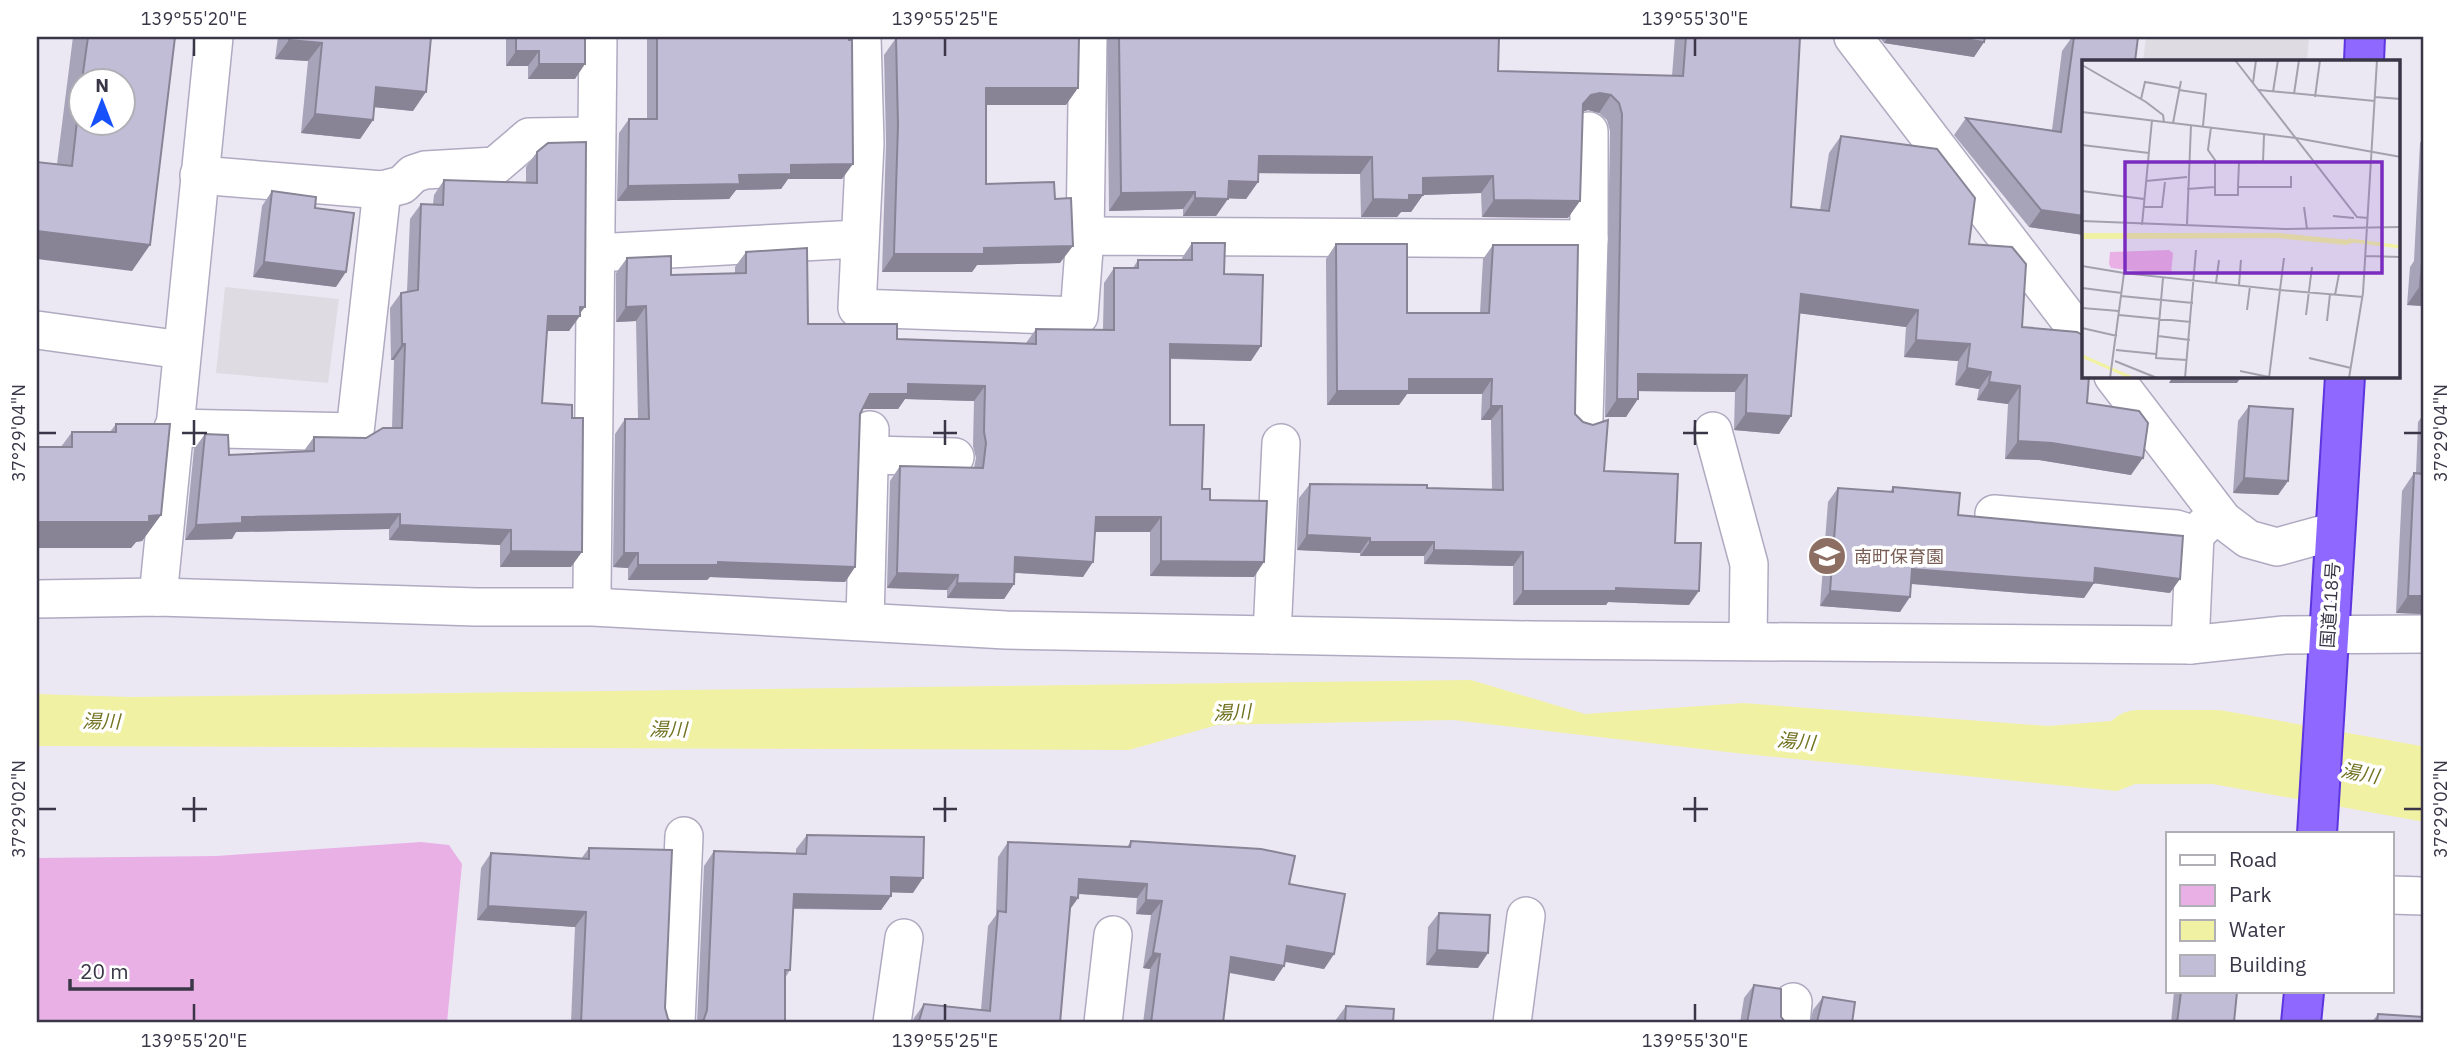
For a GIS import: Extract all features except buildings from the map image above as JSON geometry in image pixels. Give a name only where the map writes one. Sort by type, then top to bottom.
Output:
[{"type":"highway","points":[[2364,60],[2365,37]]},
{"type":"highway","name":"国道118号","points":[[2317,832],[2344,378]]},
{"type":"highway","points":[[2301,1023],[2304,993]]},
{"type":"street","points":[[158,597],[214,37]]},
{"type":"street","points":[[592,592],[597,37]]},
{"type":"street","points":[[862,37],[865,143],[858,239],[857,307],[1079,316],[1085,236],[1088,37]]},
{"type":"street","points":[[1853,37],[2082,336]]},
{"type":"street","points":[[1584,419],[1589,131]]},
{"type":"street","points":[[199,175],[382,190],[402,185],[413,174],[425,170],[495,166],[529,137],[596,136]]},
{"type":"street","points":[[173,428],[355,432],[382,190]]},
{"type":"street","points":[[1085,236],[1589,239]]},
{"type":"street","points":[[595,253],[858,239]]},
{"type":"street","points":[[37,330],[182,349]]},
{"type":"street","points":[[2114,378],[2206,524],[2190,645]]},
{"type":"street","points":[[1713,431],[1749,565],[1748,641]]},
{"type":"street","points":[[865,621],[869,442],[955,457]]},
{"type":"street","points":[[1272,635],[1281,443]]},
{"type":"street","points":[[1994,514],[2176,529],[2206,524],[2277,547],[2335,531]]},
{"type":"street","points":[[37,600],[158,597],[476,607],[593,607],[1006,630],[1272,635],[2190,645],[2271,636],[2328,643],[2423,634]]},
{"type":"street","points":[[676,1023],[684,836]]},
{"type":"street","points":[[2394,895],[2423,896]]},
{"type":"street","points":[[1512,1023],[1526,916]]},
{"type":"street","points":[[1104,1023],[1113,935]]},
{"type":"street","points":[[892,1023],[904,938]]},
{"type":"green space","points":[[421,842],[449,845],[462,864],[447,1023],[37,1023],[37,858],[216,856]]},
{"type":"shaded area","points":[[2146,37],[2309,37],[2307,60],[2143,60]]},
{"type":"shaded area","points":[[225,287],[339,299],[328,383],[216,373]]},
{"type":"water","points":[[1471,680],[1585,714],[1743,703],[2048,726],[2136,719],[2203,727],[2238,751],[2198,760],[2117,791],[1736,753],[1453,720],[1217,725],[1129,750],[37,746],[37,694],[130,697]]},
{"type":"waterway","name":"湯川","points":[[2138,747],[2216,747],[2423,784]]},
{"type":"place","name":"南町保育園","points":[[1827,556]]}]
